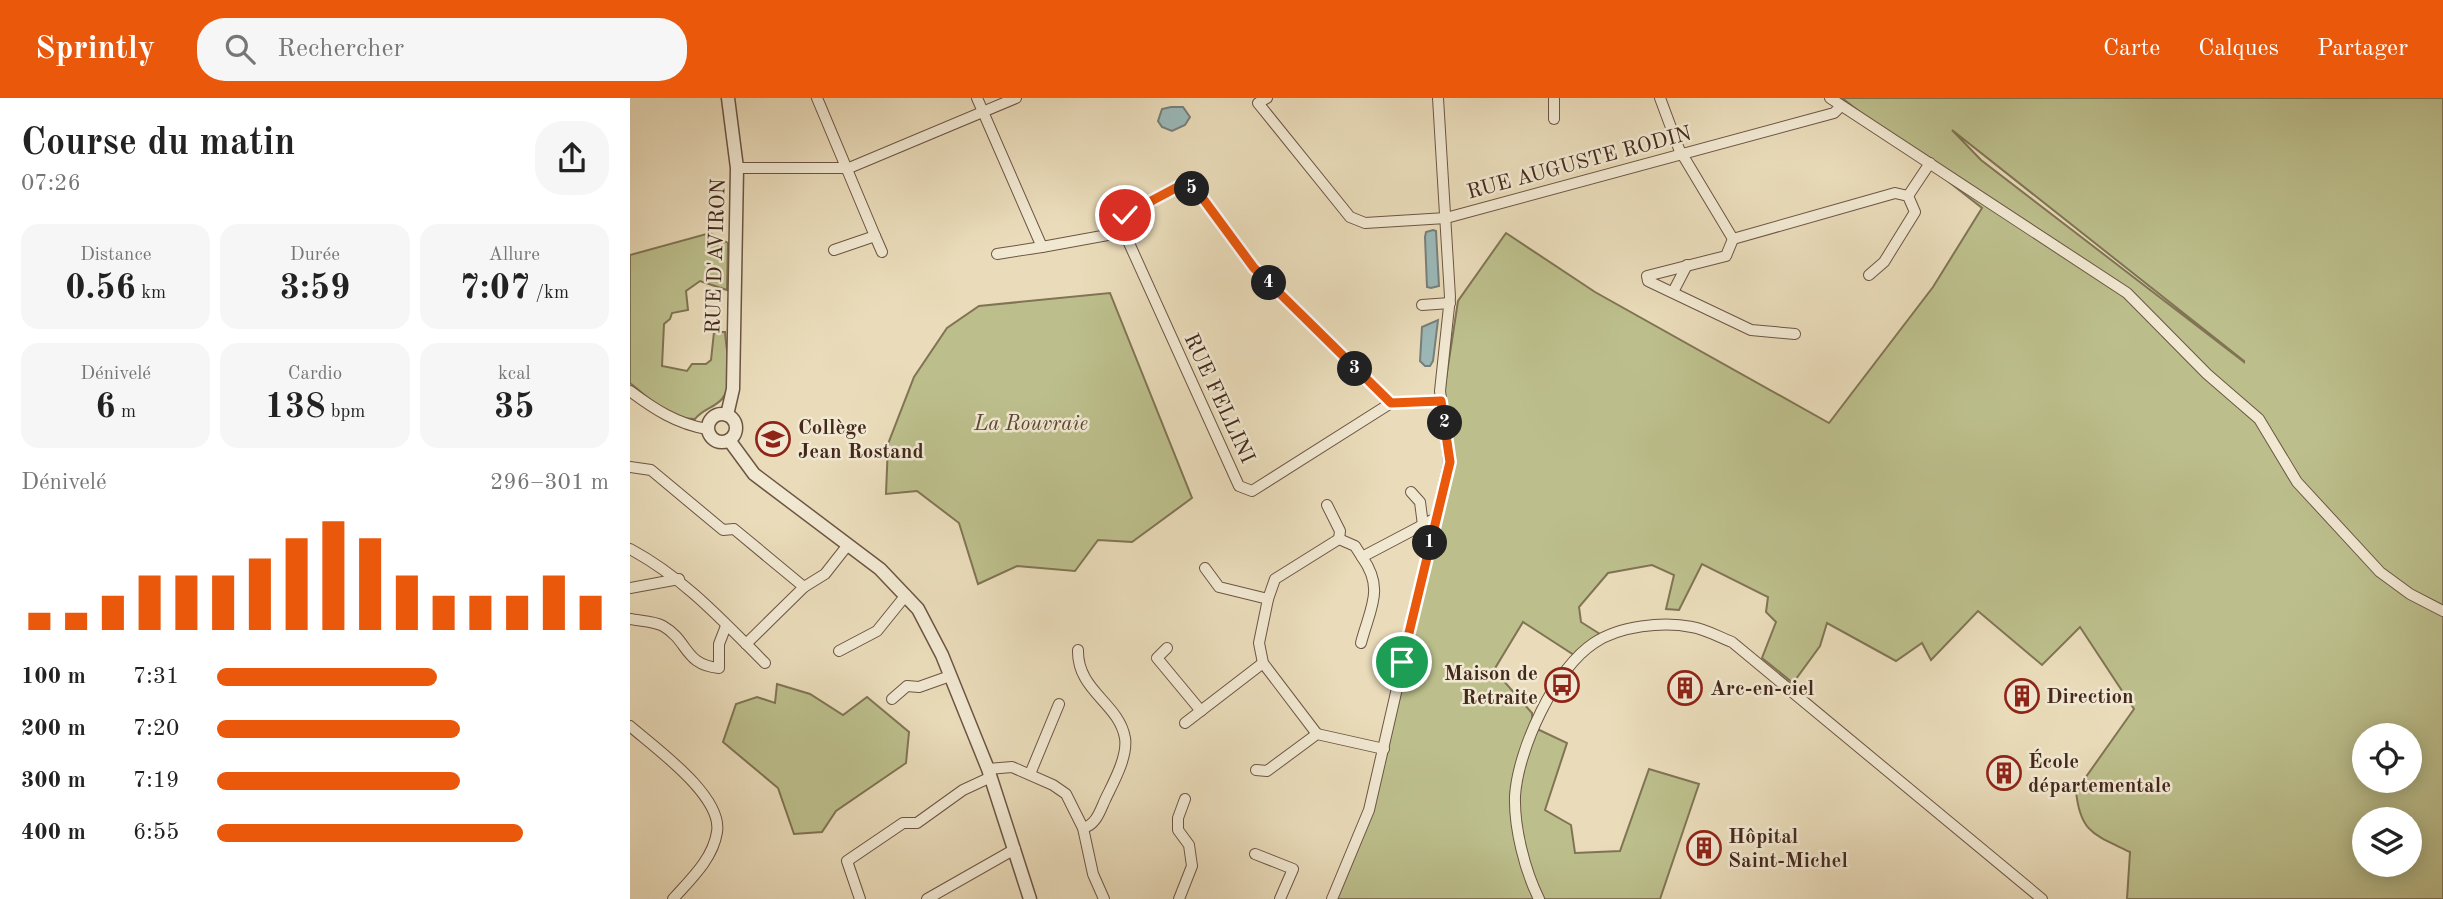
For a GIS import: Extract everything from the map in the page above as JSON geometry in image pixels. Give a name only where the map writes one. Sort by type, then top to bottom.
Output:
[{"type":"street","name":"RUE D'AVIRON","points":[[727,415],[733,389],[737,168],[728,98]]},
{"type":"street","points":[[817,98],[849,168],[882,252]]},
{"type":"street","points":[[977,98],[1042,247]]},
{"type":"street","points":[[737,168],[849,168],[1016,98]]},
{"type":"street","name":"RUE AUGUSTE RODIN","points":[[1267,98],[1258,103],[1355,220],[1365,223],[1446,218],[1834,113],[1841,106]]},
{"type":"street","points":[[1332,899],[1369,810],[1450,462],[1441,401],[1441,376],[1450,303],[1438,98]]},
{"type":"street","points":[[1554,98],[1555,119]]},
{"type":"street","points":[[1660,98],[1683,154],[1733,239]]},
{"type":"street","points":[[1829,98],[2127,293],[2207,374],[2259,419],[2297,482],[2372,564],[2410,594],[2443,611]]},
{"type":"street","points":[[1908,197],[1930,163]]},
{"type":"street","points":[[997,254],[1124,232],[1121,224],[1125,215],[1185,183],[1198,192],[1254,268],[1391,403],[1441,401]]},
{"type":"street","points":[[1733,239],[1877,198],[1895,194],[1908,197]]},
{"type":"street","points":[[1869,275],[1884,262],[1915,212],[1908,197]]},
{"type":"street","name":"RUE FELLINI","points":[[1124,232],[1239,486],[1245,490],[1252,491],[1391,403]]},
{"type":"street","points":[[834,250],[875,236]]},
{"type":"street","points":[[1733,239],[1726,256],[1647,276],[1647,281],[1751,330],[1796,334]]},
{"type":"street","points":[[1673,292],[1687,265]]},
{"type":"street","points":[[1422,305],[1450,303]]},
{"type":"street","points":[[630,391],[663,414],[688,425],[707,429],[715,440],[729,440]]},
{"type":"street","points":[[707,429],[713,416],[727,415],[735,425],[729,440]]},
{"type":"street","points":[[729,440],[754,474],[880,569],[906,595],[929,628],[990,773],[1030,899]]},
{"type":"street","points":[[630,467],[651,470],[723,530],[733,529],[804,587]]},
{"type":"street","points":[[1412,492],[1420,502],[1423,525]]},
{"type":"street","points":[[1327,505],[1340,531],[1339,539]]},
{"type":"street","points":[[1363,557],[1436,518]]},
{"type":"street","points":[[1339,539],[1290,567],[1275,579],[1259,643],[1263,663],[1317,734],[1384,749]]},
{"type":"street","points":[[1339,539],[1355,546],[1374,574],[1376,587],[1360,643]]},
{"type":"street","points":[[746,644],[804,587],[825,574],[847,546]]},
{"type":"street","points":[[630,550],[680,579],[765,663]]},
{"type":"street","points":[[1205,568],[1219,587],[1268,599]]},
{"type":"street","points":[[630,589],[680,579]]},
{"type":"street","points":[[839,651],[877,631],[906,595]]},
{"type":"street","points":[[630,619],[661,624],[673,634],[696,663],[724,671],[719,644],[726,626]]},
{"type":"street","points":[[1539,899],[1531,883],[1515,796],[1532,733],[1557,681],[1594,643],[1629,629],[1668,625],[1694,627],[1732,642],[2042,899]]},
{"type":"street","points":[[1167,648],[1157,658],[1200,711]]},
{"type":"street","points":[[1078,650],[1078,669],[1119,722],[1125,739],[1112,785],[1095,820],[1083,828]]},
{"type":"street","points":[[1185,723],[1263,663]]},
{"type":"street","points":[[892,699],[907,686],[919,687],[950,676]]},
{"type":"street","points":[[1030,774],[1059,704]]},
{"type":"street","points":[[630,726],[687,776],[709,801],[718,830],[704,863],[673,899]]},
{"type":"street","points":[[1256,770],[1267,771],[1317,734]]},
{"type":"street","points":[[860,899],[847,860],[903,823],[917,822],[990,773],[1012,767],[1066,794],[1083,828],[1093,874],[1104,899]]},
{"type":"street","points":[[1179,899],[1192,866],[1189,845],[1178,830],[1178,818],[1185,799]]},
{"type":"street","points":[[927,899],[1015,849]]},
{"type":"street","points":[[1255,854],[1293,869],[1280,899]]},
{"type":"green space","points":[[1842,98],[2443,98],[2443,899],[2127,899],[2130,852],[2091,831],[2081,816],[2076,791],[2134,709],[2080,627],[2042,665],[1978,611],[1931,660],[1922,643],[1896,661],[1827,623],[1820,646],[1793,683],[1762,658],[1776,622],[1766,612],[1768,597],[1702,564],[1679,610],[1666,609],[1674,575],[1652,565],[1608,573],[1579,607],[1581,622],[1600,634],[1574,655],[1523,622],[1494,670],[1532,713],[1533,727],[1567,743],[1545,810],[1571,825],[1575,853],[1620,851],[1649,769],[1699,784],[1660,899],[1335,899],[1372,807],[1410,633],[1454,458],[1444,392],[1458,301],[1506,233],[1595,292],[1829,423],[1933,287],[1982,208]],"holes":[[[1952,130],[2244,361],[1981,160]]]},
{"type":"green space","points":[[710,233],[728,243],[727,290],[700,281],[686,291],[688,310],[672,313],[664,324],[662,366],[687,371],[692,364],[706,364],[711,360],[714,332],[725,332],[729,367],[726,393],[719,402],[695,419],[668,412],[630,383],[630,255]]},
{"type":"green space","name":"La Rouvraie","points":[[1110,293],[1192,498],[1132,542],[1098,540],[1075,571],[1017,566],[978,584],[959,523],[917,491],[886,494],[888,444],[914,377],[947,328],[979,306]]},
{"type":"green space","points":[[777,684],[810,694],[843,715],[867,697],[909,732],[906,763],[836,811],[822,832],[794,834],[778,788],[723,742],[736,704],[757,697],[775,703]]},
{"type":"water","points":[[1183,107],[1190,117],[1185,125],[1172,131],[1162,127],[1158,121],[1162,109]]},
{"type":"water","points":[[1436,231],[1439,286],[1431,288],[1427,287],[1425,237],[1426,232]]},
{"type":"water","points":[[1438,320],[1433,361],[1430,366],[1425,366],[1420,361],[1422,327]]},
{"type":"place","name":"Collège Jean Rostand","points":[[773,439]]},
{"type":"place","name":"Maison de Retraite","points":[[1562,685]]},
{"type":"place","name":"Arc-en-ciel","points":[[1685,688]]},
{"type":"place","name":"Direction","points":[[2022,696]]},
{"type":"place","name":"École départementale","points":[[2004,773]]},
{"type":"place","name":"Hôpital Saint-Michel","points":[[1704,848]]},
{"type":"route","points":[[1125,215],[1185,183],[1198,192],[1254,268],[1391,403],[1441,401],[1450,462],[1402,662]]}]
